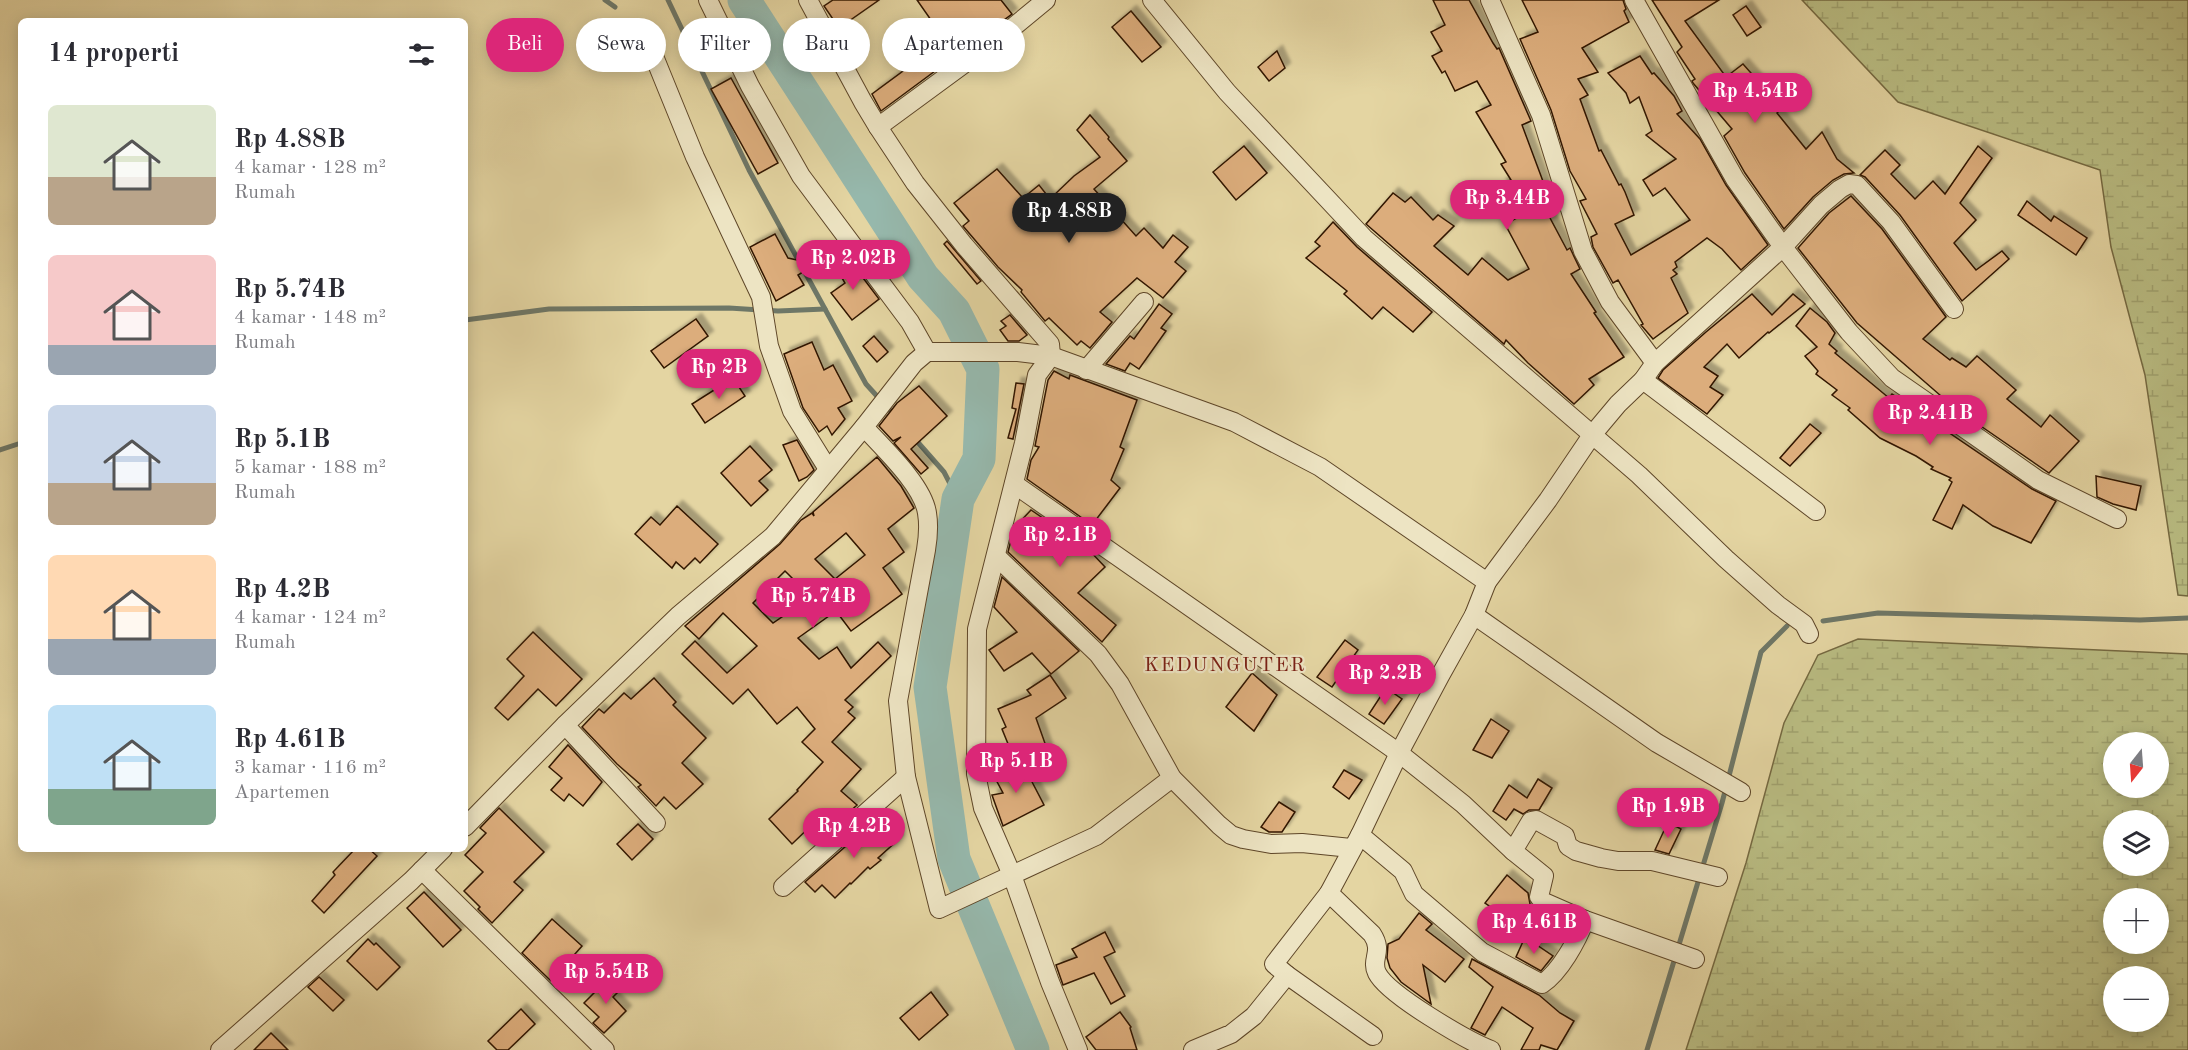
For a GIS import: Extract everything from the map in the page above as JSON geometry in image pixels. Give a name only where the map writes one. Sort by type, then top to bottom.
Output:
[{"type":"street","points":[[708,0],[750,86],[801,176],[910,322],[928,356]]},
{"type":"street","points":[[808,0],[863,102],[915,183],[991,277],[1050,344],[1051,356],[1036,375],[997,558],[977,629],[976,774],[983,808],[1007,877],[1078,1050]]},
{"type":"street","points":[[878,127],[1006,33],[1046,0]]},
{"type":"street","points":[[1152,0],[1227,92],[1364,238],[1639,475],[1734,566],[1778,605],[1804,624],[1809,634]]},
{"type":"street","points":[[1490,0],[1541,115],[1582,251],[1610,302],[1655,363]]},
{"type":"street","points":[[1634,0],[1735,178],[1783,247],[1849,332],[1892,378],[2038,480],[2117,519]]},
{"type":"street","points":[[661,72],[695,157],[761,297],[769,346],[792,411],[828,469]]},
{"type":"street","points":[[1373,1036],[1274,964],[1329,893],[1399,753],[1474,615],[1487,582],[1548,500],[1592,435],[1618,404],[1643,380],[1655,363],[1783,247],[1821,205],[1849,184],[1857,185],[1891,222],[1954,309]]},
{"type":"street","points":[[1086,370],[1144,302]]},
{"type":"street","points":[[468,824],[565,725],[678,616],[773,536],[869,420],[928,356],[1018,352],[1051,356],[1234,423],[1320,467],[1487,582]]},
{"type":"street","points":[[1643,380],[1816,511]]},
{"type":"street","points":[[869,420],[923,498],[927,511],[927,550],[898,701],[906,777],[939,909],[1096,836],[1172,778]]},
{"type":"street","points":[[1014,484],[1399,753],[1463,804],[1513,852],[1544,876],[1542,887],[1538,892],[1544,902],[1585,920],[1683,955]]},
{"type":"street","points":[[997,558],[1098,654],[1120,684],[1172,778],[1231,835],[1271,844],[1356,841],[1403,871],[1414,894],[1482,952],[1542,984],[1551,976],[1578,938],[1585,920]]},
{"type":"street","points":[[1474,615],[1657,743],[1732,786]]},
{"type":"street","points":[[565,725],[656,823]]},
{"type":"street","points":[[783,887],[906,777]]},
{"type":"street","points":[[1513,852],[1531,821],[1536,820],[1564,836],[1568,846],[1587,855],[1618,861],[1652,861],[1706,874]]},
{"type":"street","points":[[209,1050],[225,1045],[440,852]]},
{"type":"street","points":[[422,870],[605,1050]]},
{"type":"street","points":[[1329,893],[1372,934],[1377,942],[1375,967],[1383,981],[1441,1023],[1474,1043],[1491,1050]]},
{"type":"street","points":[[1193,1050],[1231,1034],[1254,1016],[1287,975]]},
{"type":"green space","points":[[1802,0],[2188,0],[2188,596],[2178,595],[2145,375],[2111,247],[2100,170],[1898,102]]},
{"type":"green space","points":[[1858,639],[2188,654],[2188,1050],[1686,1050],[1746,863],[1784,723],[1818,655]]},
{"type":"building","points":[[833,0],[879,0],[853,18],[832,18],[824,6]]},
{"type":"building","points":[[917,0],[1001,0],[1012,14],[1007,18],[930,18]]},
{"type":"building","points":[[1433,0],[1469,0],[1493,43],[1497,49],[1499,48],[1531,121],[1522,125],[1555,212],[1549,216],[1567,250],[1570,248],[1580,269],[1571,274],[1624,357],[1589,379],[1594,385],[1574,404],[1506,340],[1504,344],[1366,224],[1393,193],[1405,202],[1411,197],[1433,220],[1438,215],[1454,226],[1434,246],[1468,275],[1482,258],[1508,280],[1529,269],[1505,224],[1517,218],[1501,184],[1511,180],[1501,164],[1506,162],[1476,112],[1491,105],[1477,81],[1455,91],[1445,71],[1442,73],[1432,56],[1442,51],[1431,32],[1445,25]]},
{"type":"building","points":[[1522,0],[1623,0],[1626,9],[1624,11],[1629,22],[1582,48],[1598,72],[1578,79],[1588,95],[1580,99],[1599,151],[1601,150],[1619,185],[1621,184],[1634,215],[1615,224],[1631,255],[1690,220],[1665,188],[1653,196],[1643,180],[1676,159],[1646,135],[1652,131],[1639,97],[1630,103],[1626,93],[1608,73],[1640,56],[1652,74],[1654,73],[1674,96],[1682,111],[1677,114],[1700,139],[1726,185],[1768,245],[1741,270],[1722,249],[1707,238],[1675,262],[1677,267],[1673,270],[1677,274],[1671,278],[1688,313],[1653,339],[1641,325],[1643,324],[1618,280],[1613,283],[1593,247],[1591,237],[1597,234],[1580,201],[1586,199],[1570,171],[1551,110],[1520,39],[1538,32]]},
{"type":"building","points":[[1652,0],[1719,0],[1685,21],[1726,77],[1743,64],[1782,108],[1777,113],[1806,149],[1822,132],[1837,159],[1854,173],[1844,174],[1833,180],[1813,197],[1784,229],[1745,173],[1724,136],[1732,129],[1693,83],[1695,79],[1677,52],[1682,47]]},
{"type":"building","points":[[1746,6],[1761,27],[1747,36],[1733,15]]},
{"type":"building","points":[[1131,11],[1161,47],[1142,62],[1112,27]]},
{"type":"building","points":[[1277,51],[1285,68],[1269,81],[1258,67]]},
{"type":"building","points":[[902,72],[934,72],[881,111],[872,94]]},
{"type":"building","points":[[731,78],[778,163],[758,174],[711,89]]},
{"type":"building","points":[[1090,115],[1127,161],[1094,189],[1136,236],[1144,228],[1163,248],[1173,235],[1188,247],[1175,262],[1186,271],[1163,298],[1137,278],[1100,312],[1112,322],[1090,348],[1081,341],[1077,345],[1049,318],[1045,321],[1021,292],[1022,290],[998,267],[963,226],[969,221],[954,203],[997,169],[1023,198],[1039,185],[1050,199],[1074,176],[1100,157],[1077,130]]},
{"type":"building","points":[[1244,146],[1267,173],[1236,200],[1213,172]]},
{"type":"building","points":[[1978,146],[1992,158],[1960,203],[1976,220],[1954,243],[1976,270],[2002,251],[2009,259],[1962,301],[1900,215],[1865,177],[1860,175],[1885,150],[1900,165],[1891,174],[1915,199],[1933,181],[1945,194]]},
{"type":"building","points":[[1851,196],[1882,229],[1946,317],[1923,339],[1950,360],[1952,358],[1966,367],[1977,356],[2016,390],[2007,399],[2041,427],[2050,415],[2079,441],[2049,473],[1956,409],[1857,323],[1798,248],[1829,213]]},
{"type":"building","points":[[2027,201],[2051,221],[2054,216],[2087,238],[2076,255],[2018,215]]},
{"type":"building","points":[[1333,222],[1357,247],[1432,312],[1413,332],[1383,307],[1372,319],[1344,294],[1347,291],[1306,258],[1320,246],[1315,242]]},
{"type":"building","points":[[775,234],[788,258],[816,264],[798,275],[804,285],[776,301],[750,247]]},
{"type":"building","points":[[947,241],[981,281],[977,284],[944,244]]},
{"type":"building","points":[[848,258],[879,299],[852,320],[831,293],[845,283],[835,266]]},
{"type":"building","points":[[1752,294],[1772,315],[1793,294],[1805,304],[1739,358],[1727,344],[1704,367],[1718,376],[1710,387],[1723,395],[1707,414],[1658,378],[1663,370]]},
{"type":"building","points":[[1159,304],[1172,314],[1161,328],[1166,331],[1139,369],[1130,363],[1125,371],[1106,364],[1130,336],[1134,339]]},
{"type":"building","points":[[1810,308],[1827,322],[1835,333],[1829,344],[1837,351],[1835,353],[1889,398],[1892,394],[2032,489],[2056,501],[2031,543],[1993,526],[1963,505],[1952,529],[1933,520],[1952,482],[1949,480],[1951,478],[1931,469],[1933,467],[1916,456],[1880,438],[1848,410],[1850,408],[1832,395],[1837,390],[1816,374],[1818,371],[1805,356],[1817,347],[1796,326]]},
{"type":"building","points":[[1010,315],[1027,335],[1019,341],[1008,341],[1000,330],[1006,326],[1001,321]]},
{"type":"building","points":[[696,319],[708,336],[664,368],[651,351]]},
{"type":"building","points":[[874,336],[888,352],[877,362],[863,346]]},
{"type":"building","points":[[812,342],[824,370],[833,365],[852,401],[838,408],[845,419],[832,435],[827,426],[819,432],[803,408],[784,354]]},
{"type":"building","points":[[1054,371],[1069,379],[1070,375],[1137,400],[1120,447],[1124,449],[1111,480],[1120,488],[1092,525],[1027,479],[1031,460],[1039,447],[1035,446],[1048,380]]},
{"type":"building","points":[[733,378],[745,396],[705,423],[692,404]]},
{"type":"building","points":[[1016,383],[1024,384],[1013,439],[1008,438],[1016,409],[1012,408]]},
{"type":"building","points":[[919,386],[947,416],[911,449],[928,468],[921,474],[894,443],[901,437],[893,441],[879,426],[897,403]]},
{"type":"building","points":[[1810,424],[1821,433],[1790,466],[1780,458]]},
{"type":"building","points":[[797,440],[814,470],[799,481],[783,445]]},
{"type":"building","points":[[750,446],[772,470],[759,481],[768,490],[751,506],[721,473]]},
{"type":"building","points":[[877,457],[901,486],[914,508],[888,529],[904,552],[883,568],[902,594],[851,631],[836,611],[798,638],[819,659],[837,647],[851,668],[878,642],[891,656],[845,700],[853,707],[848,712],[855,718],[832,742],[861,769],[841,791],[857,805],[833,827],[822,815],[792,844],[769,819],[823,762],[802,742],[815,729],[797,707],[777,724],[748,689],[733,704],[682,654],[695,641],[727,673],[757,646],[723,613],[699,639],[685,626],[780,544],[801,520],[812,513],[814,516],[813,512]],"holes":[[[846,533],[865,555],[835,579],[815,559]],[[785,571],[811,597],[773,623],[753,603]]]},
{"type":"building","points":[[2096,476],[2141,486],[2136,510],[2097,497]]},
{"type":"building","points":[[677,506],[718,544],[700,563],[695,558],[684,569],[676,562],[672,568],[635,534],[651,517],[660,525]]},
{"type":"building","points":[[1031,510],[1088,549],[1105,567],[1078,593],[1116,625],[1102,642],[1008,552],[1014,528]]},
{"type":"building","points":[[1002,577],[1079,651],[1051,674],[1032,653],[1004,671],[989,650],[1017,632],[994,607]]},
{"type":"building","points":[[533,632],[582,679],[556,706],[538,689],[508,720],[495,708],[524,676],[507,659]]},
{"type":"building","points":[[1345,640],[1358,650],[1332,687],[1317,677]]},
{"type":"building","points":[[1252,673],[1277,695],[1254,731],[1226,707]]},
{"type":"building","points":[[1050,675],[1066,698],[1036,718],[1047,749],[1015,761],[1002,729],[1006,727],[998,709],[1031,695],[1027,690]]},
{"type":"building","points":[[654,678],[676,702],[673,705],[706,738],[682,763],[703,784],[676,809],[664,797],[656,806],[638,787],[641,785],[617,764],[582,727],[599,709],[604,713],[624,693],[631,699]]},
{"type":"building","points":[[1386,688],[1402,699],[1384,724],[1369,714]]},
{"type":"building","points":[[1491,719],[1509,731],[1492,758],[1473,750]]},
{"type":"building","points":[[568,745],[602,782],[583,806],[569,794],[564,801],[551,790],[562,778],[549,767]]},
{"type":"building","points":[[1024,761],[1044,805],[1003,826],[992,795],[1003,793],[994,776]]},
{"type":"building","points":[[1344,770],[1362,780],[1349,799],[1333,787]]},
{"type":"building","points":[[1538,779],[1552,788],[1539,810],[1529,810],[1523,814],[1514,809],[1506,820],[1493,811],[1509,785],[1527,798]]},
{"type":"building","points":[[1279,802],[1295,812],[1282,832],[1269,832],[1261,827]]},
{"type":"building","points":[[499,808],[544,852],[514,882],[523,890],[492,923],[464,891],[483,872],[465,855],[486,833],[480,828]]},
{"type":"building","points":[[878,818],[898,840],[878,858],[881,860],[870,869],[868,867],[835,898],[822,885],[815,892],[805,882]]},
{"type":"building","points":[[1668,822],[1681,829],[1669,854],[1655,850]]},
{"type":"building","points":[[638,824],[653,839],[632,860],[617,844]]},
{"type":"building","points":[[352,852],[372,852],[377,856],[324,913],[312,901],[335,875],[333,872]]},
{"type":"building","points":[[1507,875],[1528,893],[1530,904],[1517,925],[1485,903]]},
{"type":"building","points":[[424,892],[461,930],[443,947],[407,908]]},
{"type":"building","points":[[1419,913],[1432,924],[1426,930],[1464,959],[1445,982],[1423,965],[1431,1004],[1401,982],[1390,968],[1387,958],[1388,944],[1399,939]]},
{"type":"building","points":[[552,919],[582,946],[551,981],[522,953]]},
{"type":"building","points":[[1105,932],[1115,952],[1104,957],[1125,996],[1111,1004],[1094,973],[1063,985],[1056,965],[1077,957],[1072,949]]},
{"type":"building","points":[[1525,937],[1553,956],[1541,971],[1516,957]]},
{"type":"building","points":[[368,939],[374,945],[376,943],[400,967],[377,990],[347,961]]},
{"type":"building","points":[[1472,959],[1539,995],[1560,1013],[1574,1021],[1557,1050],[1541,1045],[1539,1050],[1521,1050],[1533,1028],[1502,1007],[1485,1035],[1471,1028],[1493,987],[1469,967]]},
{"type":"building","points":[[319,977],[344,1000],[333,1011],[308,987]]},
{"type":"building","points":[[610,977],[622,988],[613,997],[626,1011],[604,1033],[593,1023],[599,1017],[584,1003]]},
{"type":"building","points":[[931,992],[948,1015],[919,1040],[900,1018]]},
{"type":"building","points":[[521,1009],[535,1024],[508,1050],[497,1050],[488,1041]]},
{"type":"building","points":[[1120,1012],[1131,1027],[1137,1050],[1096,1050],[1086,1037]]},
{"type":"building","points":[[271,1033],[288,1050],[254,1050]]},
{"type":"waterway","points":[[605,0],[615,7]]},
{"type":"waterway","points":[[668,0],[749,170],[866,384],[895,416]]},
{"type":"waterway","points":[[744,0],[923,277],[954,311],[983,369],[979,459],[958,499],[930,687],[954,859],[1033,1050]]},
{"type":"waterway","points":[[468,320],[549,309],[729,308],[778,311],[825,309]]},
{"type":"waterway","points":[[915,439],[944,472],[958,499]]},
{"type":"waterway","points":[[0,450],[18,444]]},
{"type":"waterway","points":[[1823,621],[1878,613],[2140,620],[2188,618]]},
{"type":"waterway","points":[[1647,1050],[1722,803],[1761,652],[1787,626]]},
{"type":"district","name":"KEDUNGUTER","points":[[1225,666]]}]
